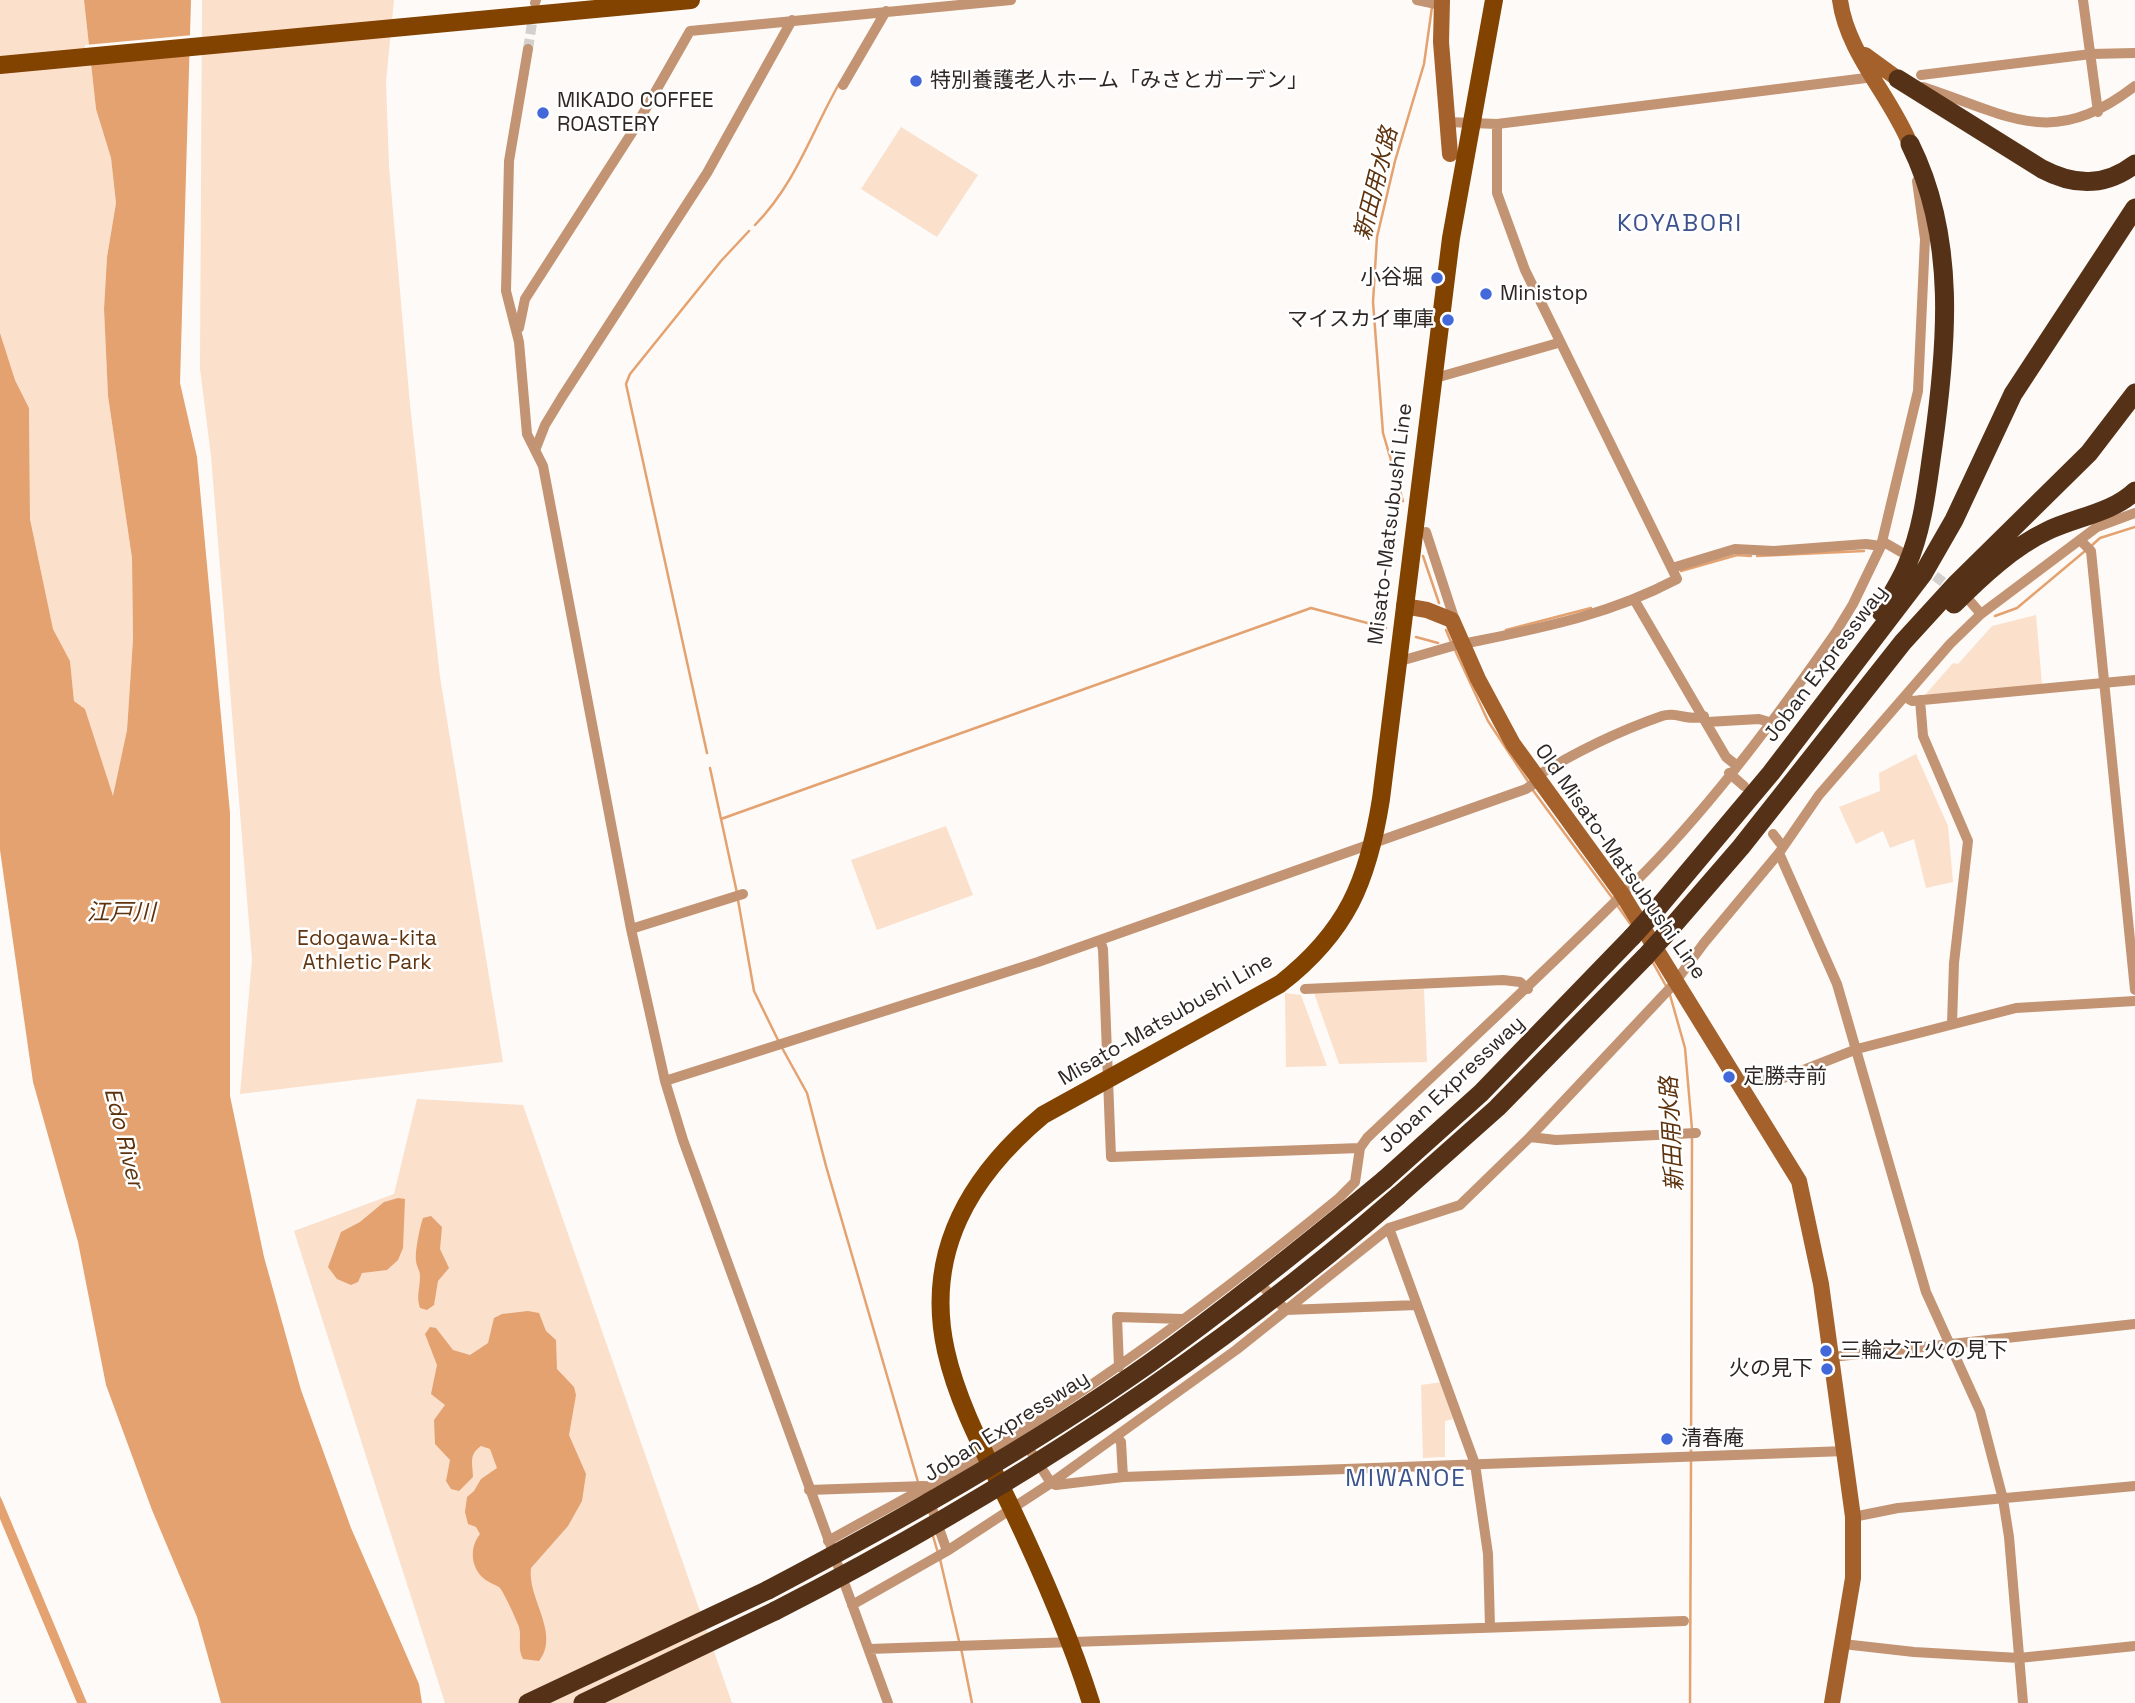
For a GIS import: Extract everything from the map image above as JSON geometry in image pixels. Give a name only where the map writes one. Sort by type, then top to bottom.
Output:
[{"type":"highway","points":[[1898,79],[2042,169],[2066,180],[2098,182],[2112,178],[2135,164]]},
{"type":"highway","points":[[1832,694],[1908,564],[1924,507],[1942,385],[1946,322],[1942,259],[1923,170],[1910,144]]},
{"type":"highway","name":"Joban Expressway","points":[[528,1703],[779,1584],[934,1500],[1034,1439],[1149,1363],[1229,1304],[1384,1180],[1481,1093],[1651,916],[1772,773],[1832,694],[1938,550],[2013,394],[2135,208]]},
{"type":"highway","points":[[583,1703],[851,1572],[1056,1452],[1161,1382],[1323,1260],[1497,1108],[1645,957],[1788,788],[1910,634],[1957,583],[2089,453],[2135,393]]},
{"type":"highway","points":[[1788,788],[1814,772],[1912,648],[1967,591],[2030,540],[2074,519],[2114,505],[2135,491]]},
{"type":"main road","points":[[0,65],[478,18],[539,5],[691,0]]},
{"type":"main road","name":"Misato-Matsubushi Line","points":[[1091,1703],[1070,1644],[955,1381],[941,1325],[941,1294],[950,1241],[971,1192],[1011,1142],[1043,1115],[1243,1006],[1298,970],[1322,948],[1350,908],[1374,842],[1432,379],[1470,124],[1494,0]]},
{"type":"street","points":[[888,1703],[683,1140],[665,1081],[631,929],[543,466],[527,434],[519,342],[521,309],[633,131],[690,31],[1011,0]]},
{"type":"street","points":[[828,1541],[985,1454],[1114,1370],[1248,1271],[1348,1190],[1355,1182],[1359,1170],[1360,1148],[1367,1138],[1528,989],[1700,811],[1842,623],[1881,543],[1918,391],[1925,240],[1910,144],[1896,113],[1853,43],[1840,0]]},
{"type":"street","points":[[2084,0],[2098,112]]},
{"type":"street","points":[[1431,2],[1451,155]]},
{"type":"street","points":[[843,85],[886,11]]},
{"type":"street","points":[[536,448],[545,425],[562,397],[707,173],[792,20]]},
{"type":"street","points":[[1853,43],[1877,66],[1898,79],[2035,123],[2066,122],[2098,112],[2135,86]]},
{"type":"street","points":[[519,342],[506,291],[509,175],[528,49]]},
{"type":"street","points":[[1921,75],[2091,54],[2135,53]]},
{"type":"street","points":[[1448,122],[1497,124],[1874,77]]},
{"type":"street","points":[[1397,662],[1446,647],[1461,639],[1563,623],[1636,601],[1677,579],[1558,343],[1525,270],[1497,193],[1497,124]]},
{"type":"street","points":[[1432,379],[1558,343]]},
{"type":"street","points":[[852,1605],[941,1554],[1051,1483],[1286,1310],[1385,1230],[1460,1205],[1530,1137],[1670,987],[1777,843],[1905,696],[1981,614],[2097,527],[2135,513]]},
{"type":"street","points":[[1426,531],[1461,639]]},
{"type":"street","points":[[2080,540],[2091,551],[2102,684],[2135,990]]},
{"type":"street","points":[[1672,568],[1735,549],[1774,551],[1881,543],[1901,551]]},
{"type":"street","points":[[1969,600],[1981,614]]},
{"type":"street","points":[[1636,601],[1744,786]]},
{"type":"street","points":[[1404,606],[1444,615],[1461,639]]},
{"type":"street","name":"Old Misato-Matsubushi Line","points":[[1461,639],[1493,709],[1533,782],[1616,900],[1670,987],[1738,1083],[1799,1181],[1813,1236],[1846,1451],[1853,1517],[1853,1578],[1832,1703]]},
{"type":"street","points":[[1905,696],[1912,701],[2135,680]]},
{"type":"street","points":[[1920,700],[1923,736],[1968,841],[1954,963],[1952,1024]]},
{"type":"street","points":[[665,1081],[1100,940],[1374,842],[1533,782],[1560,762],[1663,715],[1696,720],[1759,719],[1769,722]]},
{"type":"street","points":[[1777,843],[1830,966],[1857,1049],[1926,1292],[1980,1411],[2003,1499],[2022,1703]]},
{"type":"street","points":[[631,929],[743,894]]},
{"type":"street","points":[[1100,940],[1103,949],[1111,1157],[1360,1148]]},
{"type":"street","points":[[1306,989],[1503,980],[1520,982],[1528,989]]},
{"type":"street","points":[[1738,1083],[1754,1079],[1773,1082],[1857,1049],[2016,1008],[2135,1001]]},
{"type":"street","points":[[1530,1137],[1556,1140],[1690,1133]]},
{"type":"street","points":[[1348,1190],[1385,1230],[1417,1305],[1475,1464],[1488,1554],[1490,1626]]},
{"type":"street","points":[[1248,1271],[1286,1310],[1417,1305]]},
{"type":"street","points":[[1140,1419],[1114,1370],[1117,1317],[1183,1319]]},
{"type":"street","points":[[1832,1357],[2135,1324]]},
{"type":"street","points":[[1018,1433],[1051,1483]]},
{"type":"street","points":[[1116,1436],[1121,1443],[1124,1477]]},
{"type":"street","points":[[1051,1483],[1124,1477],[1846,1451]]},
{"type":"street","points":[[1853,1517],[1898,1508],[2135,1486]]},
{"type":"street","points":[[810,1490],[920,1488]]},
{"type":"street","points":[[920,1488],[941,1554]]},
{"type":"street","points":[[869,1649],[1684,1621]]},
{"type":"street","points":[[1843,1644],[1914,1652],[2019,1658],[2135,1646]]},
{"type":"green space","points":[[0,0],[84,0],[96,109],[111,158],[116,203],[107,257],[104,309],[108,396],[132,558],[133,639],[127,730],[113,798],[85,709],[74,701],[70,661],[53,629],[30,519],[29,408],[15,380],[0,333]]},
{"type":"green space","name":"Edogawa-kita Athletic Park","points":[[202,0],[394,0],[386,82],[389,166],[410,405],[440,677],[503,1062],[240,1094],[252,960],[211,456],[200,369]]},
{"type":"green space","points":[[901,127],[978,175],[937,237],[861,189]]},
{"type":"green space","points":[[2036,615],[2042,684],[1925,695],[1953,663],[1958,664],[1992,626]]},
{"type":"green space","points":[[1916,754],[1948,826],[1953,882],[1926,888],[1914,839],[1890,848],[1883,831],[1856,844],[1839,807],[1880,791],[1879,773]]},
{"type":"green space","points":[[946,826],[973,895],[877,930],[851,860]]},
{"type":"green space","points":[[1424,989],[1427,1062],[1339,1064],[1314,993]]},
{"type":"green space","points":[[1285,993],[1301,995],[1327,1066],[1286,1067]]},
{"type":"green space","points":[[417,1099],[523,1105],[732,1703],[445,1703],[294,1231],[394,1194]]},
{"type":"green space","points":[[1442,1382],[1453,1419],[1445,1421],[1445,1457],[1423,1458],[1421,1385]]},
{"type":"water","name":"江戸川","points":[[84,0],[191,0],[180,383],[197,457],[230,813],[230,1096],[264,1257],[301,1390],[351,1528],[419,1684],[422,1703],[221,1703],[197,1617],[152,1510],[106,1385],[78,1242],[33,1082],[0,850],[0,333],[15,380],[29,408],[30,519],[53,629],[70,661],[74,701],[85,709],[113,796],[127,730],[133,639],[132,558],[108,396],[104,309],[107,257],[116,203],[111,158],[96,109]]},
{"type":"water","points":[[405,1199],[403,1248],[398,1260],[387,1270],[362,1273],[358,1282],[351,1285],[337,1279],[328,1267],[341,1232],[360,1222],[384,1202]]},
{"type":"water","points":[[431,1216],[442,1227],[440,1249],[449,1268],[438,1281],[434,1305],[427,1310],[420,1308],[419,1304],[420,1276],[416,1256],[423,1218]]},
{"type":"water","points":[[528,1311],[539,1313],[546,1331],[556,1340],[557,1369],[574,1387],[576,1395],[569,1435],[586,1474],[582,1501],[568,1526],[531,1568],[531,1580],[546,1639],[545,1650],[539,1661],[523,1659],[519,1627],[507,1599],[499,1587],[483,1578],[475,1566],[474,1546],[480,1534],[476,1527],[468,1524],[465,1512],[467,1497],[481,1479],[497,1468],[490,1449],[481,1446],[473,1456],[473,1477],[459,1491],[451,1489],[446,1481],[450,1460],[435,1444],[434,1420],[445,1405],[431,1394],[437,1365],[425,1334],[430,1327],[436,1328],[453,1350],[470,1355],[488,1343],[494,1318],[502,1314]]},
{"type":"water","points":[[0,1496],[87,1703],[77,1703],[0,1519]]},
{"type":"pier","points":[[193,35],[193,53],[87,63],[85,45]]},
{"type":"waterway","name":"新田用水路","points":[[1403,501],[1383,433],[1373,302],[1377,237],[1395,161],[1424,64],[1432,7]]},
{"type":"waterway","points":[[755,225],[792,175],[839,84]]},
{"type":"waterway","points":[[707,753],[626,384],[630,374],[721,261],[749,231]]},
{"type":"waterway","points":[[2090,547],[2100,538],[2135,527]]},
{"type":"waterway","points":[[1757,556],[1864,551]]},
{"type":"waterway","points":[[1995,616],[2017,608],[2085,551]]},
{"type":"waterway","points":[[1681,571],[1737,555],[1751,556]]},
{"type":"waterway","name":"新田用水路","points":[[1423,556],[1439,603]]},
{"type":"waterway","points":[[721,819],[1311,608],[1386,628]]},
{"type":"waterway","points":[[1506,630],[1591,608]]},
{"type":"waterway","name":"新田用水路","points":[[1446,630],[1451,642]]},
{"type":"waterway","points":[[1416,637],[1438,643]]},
{"type":"waterway","name":"新田用水路","points":[[1454,648],[1488,721],[1529,783]]},
{"type":"waterway","points":[[710,768],[737,893]]},
{"type":"waterway","name":"新田用水路","points":[[1532,789],[1613,899]]},
{"type":"waterway","points":[[738,900],[754,991],[778,1040]]},
{"type":"waterway","name":"新田用水路","points":[[1617,905],[1631,925]]},
{"type":"waterway","name":"新田用水路","points":[[1652,961],[1666,986]]},
{"type":"waterway","name":"新田用水路","points":[[1670,995],[1685,1048],[1692,1129]]},
{"type":"waterway","points":[[781,1046],[807,1093],[918,1482]]},
{"type":"waterway","name":"新田用水路","points":[[1691,1455],[1692,1136]]},
{"type":"waterway","name":"新田用水路","points":[[1690,1703],[1691,1461]]},
{"type":"waterway","points":[[933,1536],[938,1553]]},
{"type":"waterway","points":[[940,1559],[959,1641]]},
{"type":"waterway","points":[[961,1648],[972,1703]]},
{"type":"tunnel","points":[[528,49],[534,10]]},
{"type":"tunnel","points":[[1923,567],[1955,591]]},
{"type":"place","name":"特別養護老人ホーム「みさとガーデン」","points":[[916,81]]},
{"type":"place","name":"MIKADO COFFEE ROASTERY","points":[[543,113]]},
{"type":"place","name":"小谷堀","points":[[1437,278]]},
{"type":"place","name":"Ministop","points":[[1486,294]]},
{"type":"place","name":"マイスカイ車庫","points":[[1448,320]]},
{"type":"place","name":"定勝寺前","points":[[1729,1077]]},
{"type":"place","name":"三輪之江火の見下","points":[[1826,1351]]},
{"type":"place","name":"火の見下","points":[[1827,1369]]},
{"type":"place","name":"清春庵","points":[[1667,1439]]},
{"type":"district","name":"KOYABORI","points":[[1680,224]]},
{"type":"district","name":"MIWANOE","points":[[1406,1479]]},
{"type":"water label","name":"Edo River","points":[[123,1138]]}]
